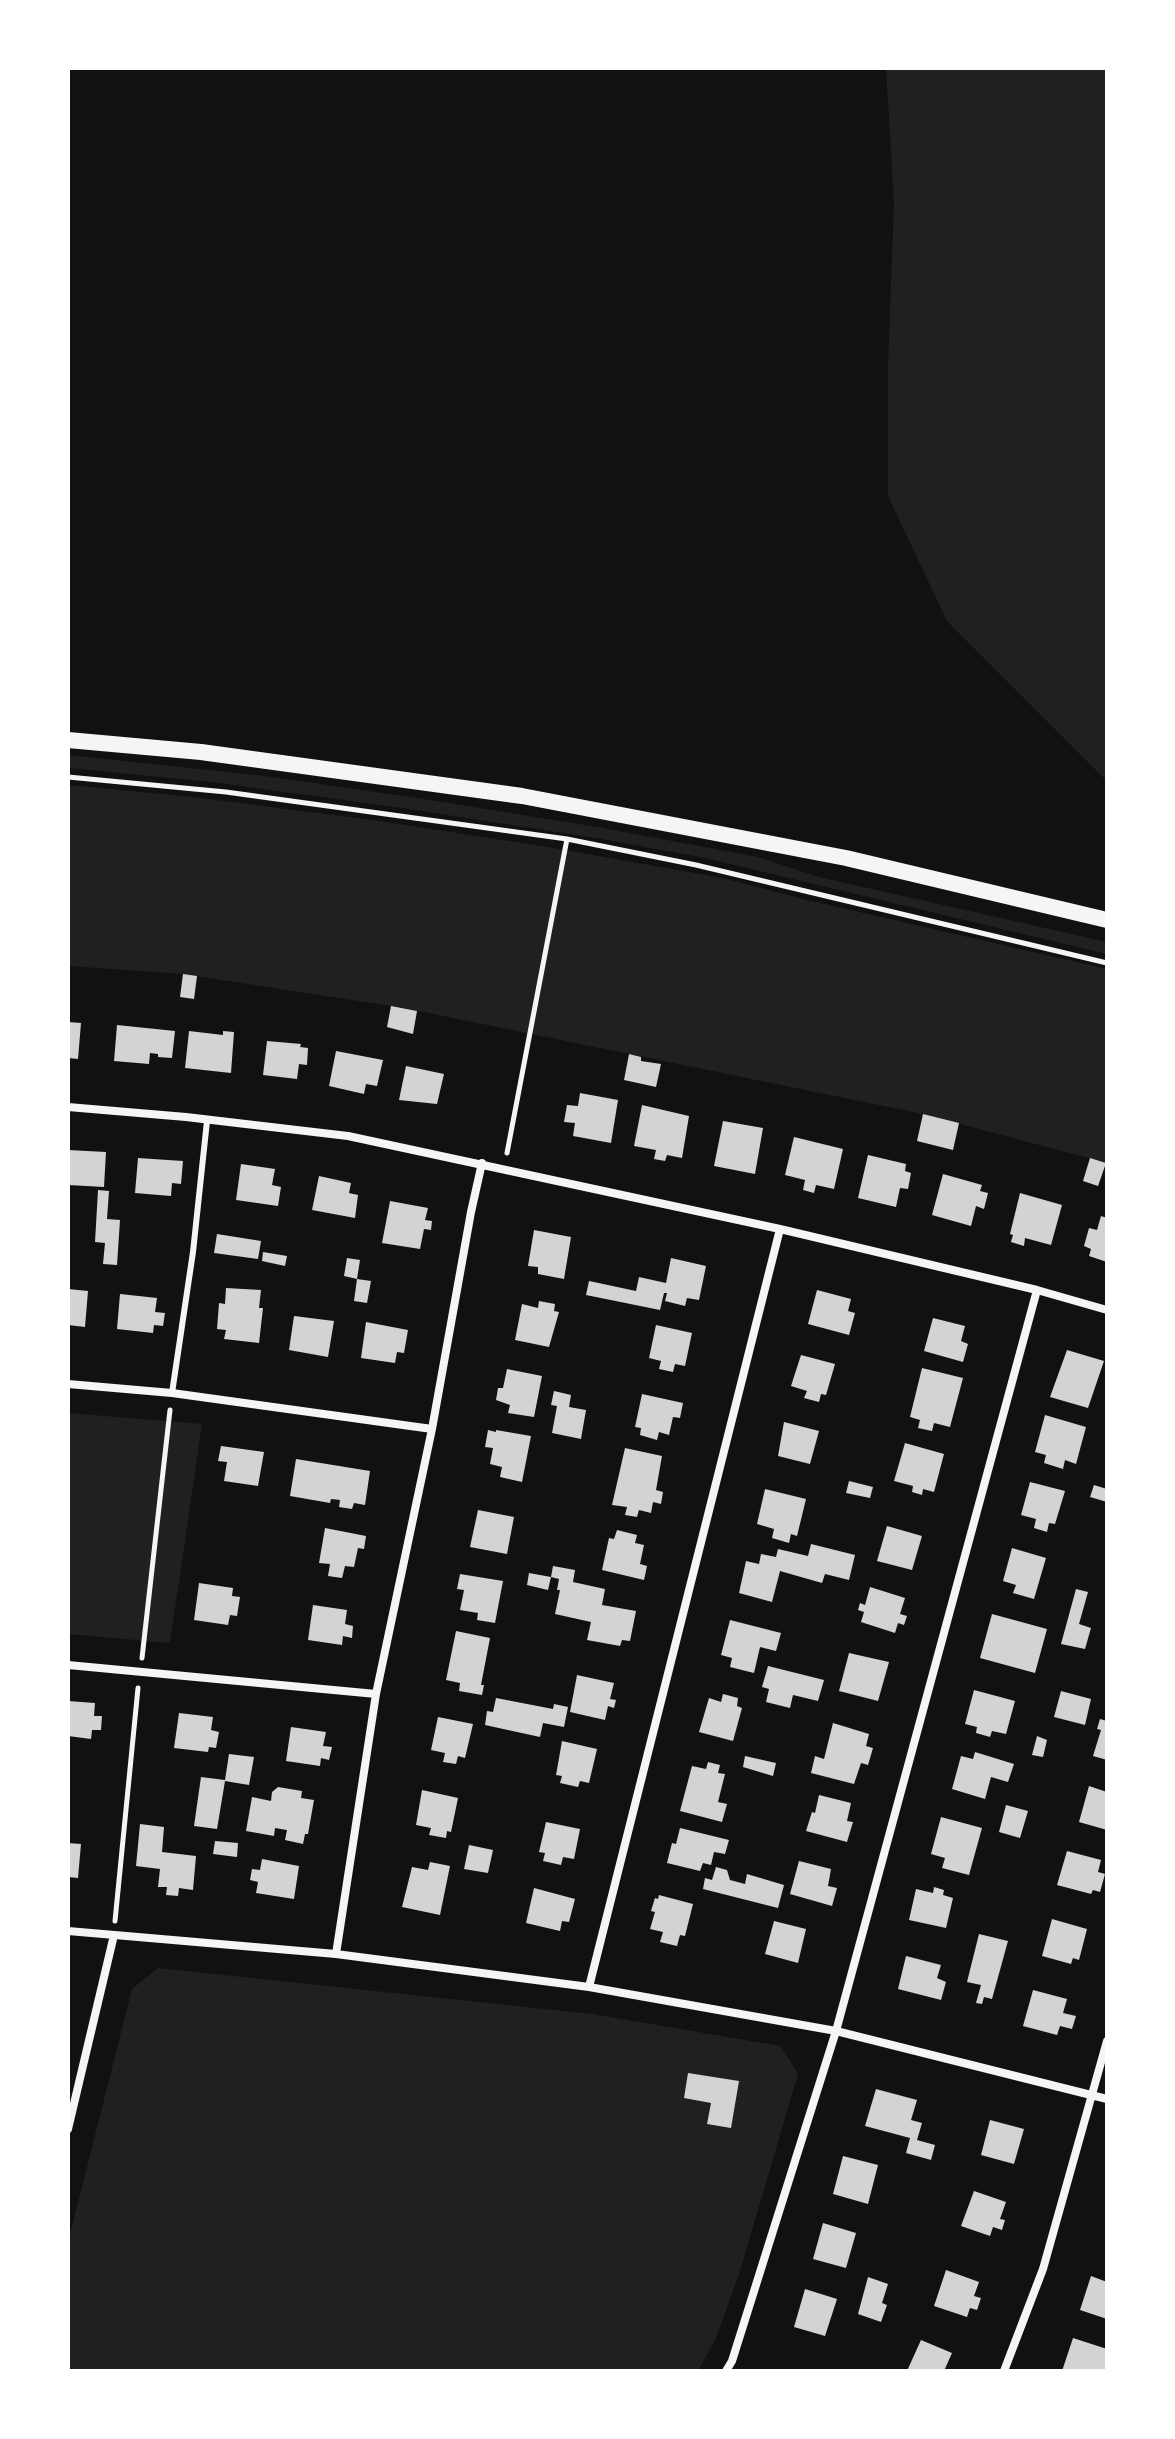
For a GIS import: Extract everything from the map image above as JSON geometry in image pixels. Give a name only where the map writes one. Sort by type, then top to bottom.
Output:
[{"type":"main road","points":[[68,740],[201,752],[522,796],[846,858],[1107,920]]},
{"type":"street","points":[[68,1107],[348,1136],[780,1229],[1037,1290],[1107,1310]]},
{"type":"street","points":[[336,1954],[376,1694],[432,1429],[482,1163]]},
{"type":"street","points":[[589,1987],[780,1229]]},
{"type":"street","points":[[726,2371],[732,2361],[836,2031],[1037,1290]]},
{"type":"street","points":[[68,1384],[172,1393],[432,1429]]},
{"type":"street","points":[[68,1665],[376,1694]]},
{"type":"street","points":[[68,1931],[336,1954],[589,1987],[836,2031],[1107,2099]]},
{"type":"street","points":[[68,2129],[114,1935]]},
{"type":"street","points":[[1004,2371],[1043,2269],[1107,2041]]},
{"type":"lane","points":[[172,1393],[193,1252],[207,1121]]},
{"type":"path","points":[[68,777],[241,794],[567,839],[696,865],[1107,963]]},
{"type":"path","points":[[504,1168],[567,839]]},
{"type":"shaded area","points":[[886,68],[1107,68],[1107,779],[947,621],[888,496],[888,366],[894,203]]},
{"type":"shaded area","points":[[68,755],[265,776],[424,799],[758,857],[819,877],[1107,942],[1107,954],[705,858],[402,808],[212,782],[68,768]]},
{"type":"shaded area","points":[[68,785],[373,820],[548,847],[723,878],[1107,969],[1107,1163],[923,1114],[404,1008],[183,974],[68,966]]},
{"type":"shaded area","points":[[68,1413],[202,1424],[170,1643],[68,1634]]},
{"type":"shaded area","points":[[158,1968],[592,2014],[781,2046],[798,2074],[740,2271],[716,2338],[698,2371],[68,2371],[68,2242],[132,1989]]},
{"type":"building","points":[[183,974],[197,976],[194,999],[180,997]]},
{"type":"building","points":[[391,1006],[417,1011],[413,1034],[387,1027]]},
{"type":"building","points":[[68,1022],[81,1023],[78,1059],[68,1058]]},
{"type":"building","points":[[117,1025],[175,1031],[172,1058],[150,1053],[149,1064],[114,1061]]},
{"type":"building","points":[[189,1031],[223,1035],[223,1031],[234,1032],[231,1073],[185,1068]]},
{"type":"building","points":[[267,1041],[301,1044],[300,1047],[308,1048],[307,1065],[299,1064],[297,1079],[263,1075]]},
{"type":"building","points":[[336,1051],[383,1060],[377,1086],[366,1084],[364,1094],[329,1086]]},
{"type":"building","points":[[629,1054],[641,1057],[641,1061],[661,1064],[656,1087],[624,1080]]},
{"type":"building","points":[[406,1066],[444,1074],[437,1104],[399,1100]]},
{"type":"building","points":[[580,1093],[618,1100],[611,1143],[573,1136],[575,1123],[564,1122],[567,1105],[578,1106]]},
{"type":"building","points":[[642,1105],[689,1116],[682,1158],[667,1155],[665,1161],[654,1159],[656,1150],[634,1146]]},
{"type":"building","points":[[923,1114],[959,1123],[953,1150],[917,1141]]},
{"type":"building","points":[[723,1121],[763,1128],[755,1174],[714,1166]]},
{"type":"building","points":[[794,1137],[843,1149],[834,1189],[816,1185],[814,1193],[803,1190],[805,1180],[785,1175]]},
{"type":"building","points":[[68,1150],[106,1152],[104,1187],[68,1185]]},
{"type":"building","points":[[868,1155],[906,1164],[905,1171],[911,1173],[908,1189],[900,1188],[896,1207],[858,1198]]},
{"type":"building","points":[[138,1158],[183,1161],[181,1184],[172,1183],[171,1196],[135,1193]]},
{"type":"building","points":[[1090,1158],[1106,1163],[1098,1186],[1083,1181]]},
{"type":"building","points":[[241,1164],[275,1169],[272,1185],[281,1187],[278,1206],[236,1200]]},
{"type":"building","points":[[943,1174],[982,1185],[980,1191],[988,1193],[984,1209],[976,1206],[971,1226],[932,1215]]},
{"type":"building","points":[[319,1176],[351,1183],[349,1193],[358,1195],[355,1218],[312,1210]]},
{"type":"building","points":[[98,1190],[109,1191],[107,1219],[120,1220],[117,1265],[103,1264],[105,1243],[95,1242]]},
{"type":"building","points":[[1020,1193],[1062,1205],[1051,1245],[1025,1238],[1024,1246],[1011,1242],[1013,1235],[1010,1234]]},
{"type":"building","points":[[390,1201],[428,1208],[425,1220],[432,1221],[431,1230],[424,1229],[420,1249],[382,1243]]},
{"type":"building","points":[[1101,1216],[1107,1218],[1107,1262],[1089,1256],[1091,1249],[1084,1246],[1089,1228],[1097,1230]]},
{"type":"building","points":[[534,1230],[571,1237],[564,1279],[538,1274],[538,1267],[528,1266]]},
{"type":"building","points":[[217,1234],[261,1241],[258,1259],[214,1253]]},
{"type":"building","points":[[263,1252],[287,1256],[285,1266],[262,1261]]},
{"type":"building","points":[[347,1258],[360,1260],[357,1279],[344,1276]]},
{"type":"building","points":[[671,1258],[706,1266],[699,1300],[687,1298],[685,1306],[665,1301],[667,1293],[664,1293],[660,1310],[586,1295],[589,1281],[636,1291],[639,1277],[666,1283]]},
{"type":"building","points":[[357,1279],[371,1281],[367,1303],[354,1301]]},
{"type":"building","points":[[226,1288],[261,1290],[259,1308],[263,1308],[259,1343],[224,1339],[226,1330],[217,1329],[219,1303],[225,1304]]},
{"type":"building","points":[[68,1289],[88,1291],[85,1327],[68,1325]]},
{"type":"building","points":[[817,1290],[851,1299],[848,1311],[855,1313],[849,1335],[808,1324]]},
{"type":"building","points":[[120,1294],[157,1298],[155,1312],[165,1313],[163,1326],[154,1325],[153,1333],[117,1329]]},
{"type":"building","points":[[539,1301],[555,1304],[554,1311],[559,1312],[549,1347],[515,1340],[522,1304],[538,1308]]},
{"type":"building","points":[[294,1316],[334,1321],[328,1357],[289,1350]]},
{"type":"building","points":[[933,1318],[965,1326],[961,1341],[968,1344],[963,1362],[924,1351]]},
{"type":"building","points":[[366,1322],[408,1330],[404,1353],[397,1352],[395,1363],[361,1358]]},
{"type":"building","points":[[656,1325],[692,1333],[685,1366],[675,1364],[673,1372],[659,1369],[661,1361],[649,1358]]},
{"type":"building","points":[[1067,1350],[1104,1361],[1088,1408],[1050,1397]]},
{"type":"building","points":[[801,1355],[835,1364],[826,1395],[821,1394],[819,1402],[804,1398],[807,1391],[791,1386]]},
{"type":"building","points":[[922,1368],[963,1378],[950,1427],[934,1423],[932,1431],[918,1428],[920,1420],[910,1417]]},
{"type":"building","points":[[507,1369],[542,1376],[534,1417],[508,1413],[510,1405],[496,1400],[498,1388],[503,1388]]},
{"type":"building","points":[[554,1391],[571,1395],[569,1407],[586,1410],[581,1439],[552,1433],[557,1406],[551,1405]]},
{"type":"building","points":[[642,1394],[683,1403],[680,1418],[673,1417],[669,1435],[659,1432],[657,1440],[640,1435],[641,1428],[635,1427]]},
{"type":"building","points":[[1045,1415],[1086,1427],[1076,1464],[1065,1460],[1063,1469],[1044,1463],[1046,1455],[1035,1452]]},
{"type":"building","points":[[784,1422],[819,1431],[810,1464],[778,1456]]},
{"type":"building","points":[[488,1430],[531,1436],[522,1482],[500,1477],[502,1467],[490,1464],[493,1448],[485,1447]]},
{"type":"building","points":[[905,1443],[944,1454],[934,1492],[923,1489],[922,1495],[912,1492],[913,1486],[894,1481]]},
{"type":"building","points":[[221,1446],[264,1452],[258,1486],[224,1481],[227,1462],[218,1461]]},
{"type":"building","points":[[625,1448],[662,1456],[656,1490],[663,1492],[661,1504],[653,1502],[651,1513],[639,1510],[637,1517],[625,1515],[627,1507],[612,1505]]},
{"type":"building","points":[[296,1459],[370,1471],[365,1505],[354,1503],[352,1509],[339,1507],[340,1500],[331,1499],[330,1503],[290,1496]]},
{"type":"building","points":[[849,1481],[873,1487],[870,1498],[846,1493]]},
{"type":"building","points":[[1030,1482],[1065,1491],[1055,1524],[1049,1523],[1047,1532],[1034,1528],[1036,1519],[1021,1515]]},
{"type":"building","points":[[1094,1485],[1107,1489],[1107,1502],[1090,1497]]},
{"type":"building","points":[[765,1489],[806,1499],[797,1536],[791,1534],[789,1543],[772,1538],[774,1529],[757,1524]]},
{"type":"building","points":[[478,1510],[514,1517],[507,1554],[470,1547]]},
{"type":"building","points":[[887,1526],[922,1536],[912,1570],[877,1561]]},
{"type":"building","points":[[325,1528],[366,1536],[364,1549],[358,1548],[354,1567],[345,1566],[342,1578],[328,1576],[330,1564],[319,1563]]},
{"type":"building","points":[[617,1530],[637,1535],[635,1543],[644,1545],[640,1564],[647,1566],[644,1580],[602,1570],[609,1538],[614,1539]]},
{"type":"building","points":[[811,1544],[855,1555],[849,1580],[825,1574],[822,1583],[780,1571],[772,1602],[739,1593],[746,1561],[759,1564],[761,1554],[776,1557],[778,1549],[808,1556]]},
{"type":"building","points":[[1012,1548],[1046,1558],[1034,1599],[1013,1593],[1016,1585],[1003,1581]]},
{"type":"building","points":[[553,1566],[575,1570],[573,1582],[605,1589],[602,1605],[636,1611],[630,1641],[622,1640],[620,1646],[587,1640],[591,1622],[555,1614],[560,1590],[557,1590],[559,1579],[551,1577]]},
{"type":"building","points":[[529,1573],[551,1577],[548,1590],[527,1585]]},
{"type":"building","points":[[460,1574],[503,1581],[495,1623],[477,1620],[478,1613],[460,1610],[464,1590],[457,1589]]},
{"type":"building","points":[[199,1583],[233,1588],[232,1596],[240,1597],[237,1616],[230,1615],[228,1625],[194,1620]]},
{"type":"building","points":[[870,1587],[905,1598],[900,1614],[907,1616],[904,1625],[898,1623],[895,1633],[861,1622],[864,1612],[858,1610],[860,1603],[865,1605]]},
{"type":"building","points":[[1076,1589],[1088,1592],[1079,1624],[1091,1628],[1085,1649],[1061,1644]]},
{"type":"building","points":[[313,1605],[347,1610],[345,1624],[353,1626],[352,1638],[343,1636],[342,1645],[308,1640]]},
{"type":"building","points":[[992,1614],[1047,1629],[1035,1673],[980,1658]]},
{"type":"building","points":[[730,1620],[781,1633],[776,1651],[760,1647],[754,1673],[730,1667],[732,1658],[721,1655]]},
{"type":"building","points":[[456,1631],[490,1638],[482,1695],[459,1691],[460,1683],[446,1680]]},
{"type":"building","points":[[849,1653],[889,1662],[878,1701],[839,1691]]},
{"type":"building","points":[[768,1666],[824,1680],[818,1701],[793,1695],[790,1708],[766,1702],[769,1689],[762,1687]]},
{"type":"building","points":[[577,1675],[614,1683],[610,1699],[616,1700],[614,1708],[608,1706],[605,1720],[570,1712]]},
{"type":"building","points":[[974,1690],[1015,1701],[1006,1734],[992,1731],[990,1737],[976,1733],[977,1727],[965,1724]]},
{"type":"building","points":[[1061,1691],[1091,1699],[1085,1725],[1054,1717]]},
{"type":"building","points":[[723,1694],[738,1698],[737,1706],[742,1708],[733,1741],[699,1732],[709,1698],[721,1702]]},
{"type":"building","points":[[496,1698],[553,1709],[554,1704],[568,1707],[564,1727],[543,1723],[540,1737],[485,1725],[487,1711],[493,1712]]},
{"type":"building","points":[[68,1701],[95,1703],[94,1716],[102,1716],[101,1730],[92,1730],[91,1739],[68,1736]]},
{"type":"building","points":[[179,1713],[213,1717],[211,1730],[219,1732],[216,1748],[209,1747],[208,1752],[174,1748]]},
{"type":"building","points":[[438,1717],[473,1724],[465,1758],[458,1756],[456,1764],[443,1762],[445,1753],[431,1750]]},
{"type":"building","points":[[1100,1719],[1107,1721],[1107,1760],[1093,1756],[1101,1730],[1097,1729]]},
{"type":"building","points":[[833,1723],[869,1734],[866,1746],[873,1748],[868,1765],[861,1763],[854,1784],[811,1773],[815,1756],[824,1759]]},
{"type":"building","points":[[291,1727],[326,1732],[323,1746],[332,1747],[329,1760],[321,1758],[320,1766],[286,1761]]},
{"type":"building","points":[[1037,1736],[1047,1740],[1043,1757],[1032,1755]]},
{"type":"building","points":[[562,1741],[597,1749],[589,1783],[580,1781],[578,1787],[560,1783],[562,1776],[556,1775]]},
{"type":"building","points":[[975,1752],[1014,1764],[1008,1782],[991,1777],[985,1799],[952,1789],[961,1756],[973,1759]]},
{"type":"building","points":[[229,1754],[254,1757],[249,1785],[225,1781],[217,1829],[194,1826],[201,1777],[225,1780]]},
{"type":"building","points":[[745,1756],[776,1763],[773,1776],[743,1767]]},
{"type":"building","points":[[708,1762],[720,1765],[718,1773],[725,1774],[718,1802],[727,1804],[722,1822],[680,1811],[692,1766],[706,1769]]},
{"type":"building","points":[[1089,1786],[1107,1792],[1107,1830],[1079,1822]]},
{"type":"building","points":[[278,1787],[302,1791],[301,1798],[314,1800],[308,1834],[305,1834],[303,1844],[285,1840],[287,1830],[275,1828],[274,1836],[246,1831],[252,1797],[271,1801],[272,1792]]},
{"type":"building","points":[[422,1790],[458,1798],[451,1832],[447,1831],[446,1838],[429,1835],[431,1828],[416,1825]]},
{"type":"building","points":[[819,1795],[851,1803],[847,1821],[853,1822],[847,1842],[806,1831]]},
{"type":"building","points":[[1006,1805],[1028,1811],[1020,1838],[999,1832]]},
{"type":"building","points":[[941,1817],[982,1828],[969,1875],[942,1868],[945,1858],[931,1854]]},
{"type":"building","points":[[546,1822],[580,1829],[574,1859],[563,1857],[561,1865],[543,1861],[545,1853],[539,1852]]},
{"type":"building","points":[[140,1824],[164,1827],[162,1852],[196,1856],[193,1890],[179,1888],[178,1896],[166,1895],[167,1887],[158,1887],[160,1869],[136,1866]]},
{"type":"building","points":[[680,1828],[729,1840],[725,1854],[714,1852],[711,1865],[703,1863],[700,1871],[667,1863]]},
{"type":"building","points":[[215,1841],[238,1843],[237,1857],[213,1854]]},
{"type":"building","points":[[68,1843],[81,1844],[78,1878],[68,1877]]},
{"type":"building","points":[[469,1845],[493,1850],[488,1873],[464,1869]]},
{"type":"building","points":[[1067,1851],[1101,1860],[1098,1872],[1105,1874],[1100,1892],[1093,1890],[1091,1894],[1057,1885]]},
{"type":"building","points":[[262,1859],[299,1866],[294,1899],[256,1893],[258,1882],[250,1880],[252,1869],[260,1870]]},
{"type":"building","points":[[799,1861],[831,1869],[828,1886],[837,1888],[832,1906],[790,1894]]},
{"type":"building","points":[[430,1862],[450,1866],[440,1915],[402,1907],[412,1867],[428,1870]]},
{"type":"building","points":[[716,1867],[727,1870],[730,1880],[745,1884],[747,1874],[784,1885],[778,1908],[703,1889],[705,1878],[712,1880]]},
{"type":"building","points":[[934,1887],[944,1890],[943,1895],[953,1898],[946,1928],[909,1920],[916,1889],[933,1893]]},
{"type":"building","points":[[534,1888],[575,1899],[569,1922],[562,1921],[560,1931],[526,1923]]},
{"type":"building","points":[[659,1895],[693,1904],[685,1936],[680,1935],[677,1946],[660,1942],[663,1932],[650,1929],[655,1912],[651,1911]]},
{"type":"building","points":[[1052,1919],[1087,1929],[1079,1960],[1073,1958],[1071,1964],[1042,1956]]},
{"type":"building","points":[[774,1921],[806,1929],[798,1963],[765,1954]]},
{"type":"building","points":[[979,1934],[1008,1941],[992,1999],[984,1997],[982,2004],[976,2003],[981,1985],[967,1982]]},
{"type":"building","points":[[906,1956],[941,1965],[937,1978],[946,1982],[941,2000],[898,1989]]},
{"type":"building","points":[[1033,1990],[1067,1999],[1063,2013],[1076,2016],[1072,2029],[1060,2026],[1057,2035],[1023,2026]]},
{"type":"building","points":[[688,2073],[739,2081],[731,2128],[707,2124],[711,2103],[684,2098]]},
{"type":"building","points":[[876,2089],[917,2100],[911,2120],[922,2123],[917,2140],[935,2145],[931,2160],[906,2153],[910,2138],[865,2126]]},
{"type":"building","points":[[990,2120],[1024,2129],[1014,2164],[981,2155]]},
{"type":"building","points":[[843,2156],[878,2165],[868,2204],[833,2194]]},
{"type":"building","points":[[974,2191],[1006,2202],[1000,2219],[1005,2220],[1002,2230],[993,2227],[990,2236],[961,2226]]},
{"type":"building","points":[[823,2223],[856,2233],[846,2268],[813,2259]]},
{"type":"building","points":[[946,2270],[979,2282],[974,2296],[981,2298],[977,2310],[970,2308],[967,2317],[934,2306]]},
{"type":"building","points":[[1091,2276],[1107,2282],[1107,2319],[1080,2310]]},
{"type":"building","points":[[868,2277],[888,2284],[882,2303],[887,2305],[881,2322],[858,2314]]},
{"type":"building","points":[[805,2289],[837,2299],[825,2336],[794,2327]]},
{"type":"building","points":[[1073,2338],[1107,2349],[1107,2371],[1062,2371]]},
{"type":"building","points":[[921,2340],[952,2353],[944,2371],[907,2371]]}]
